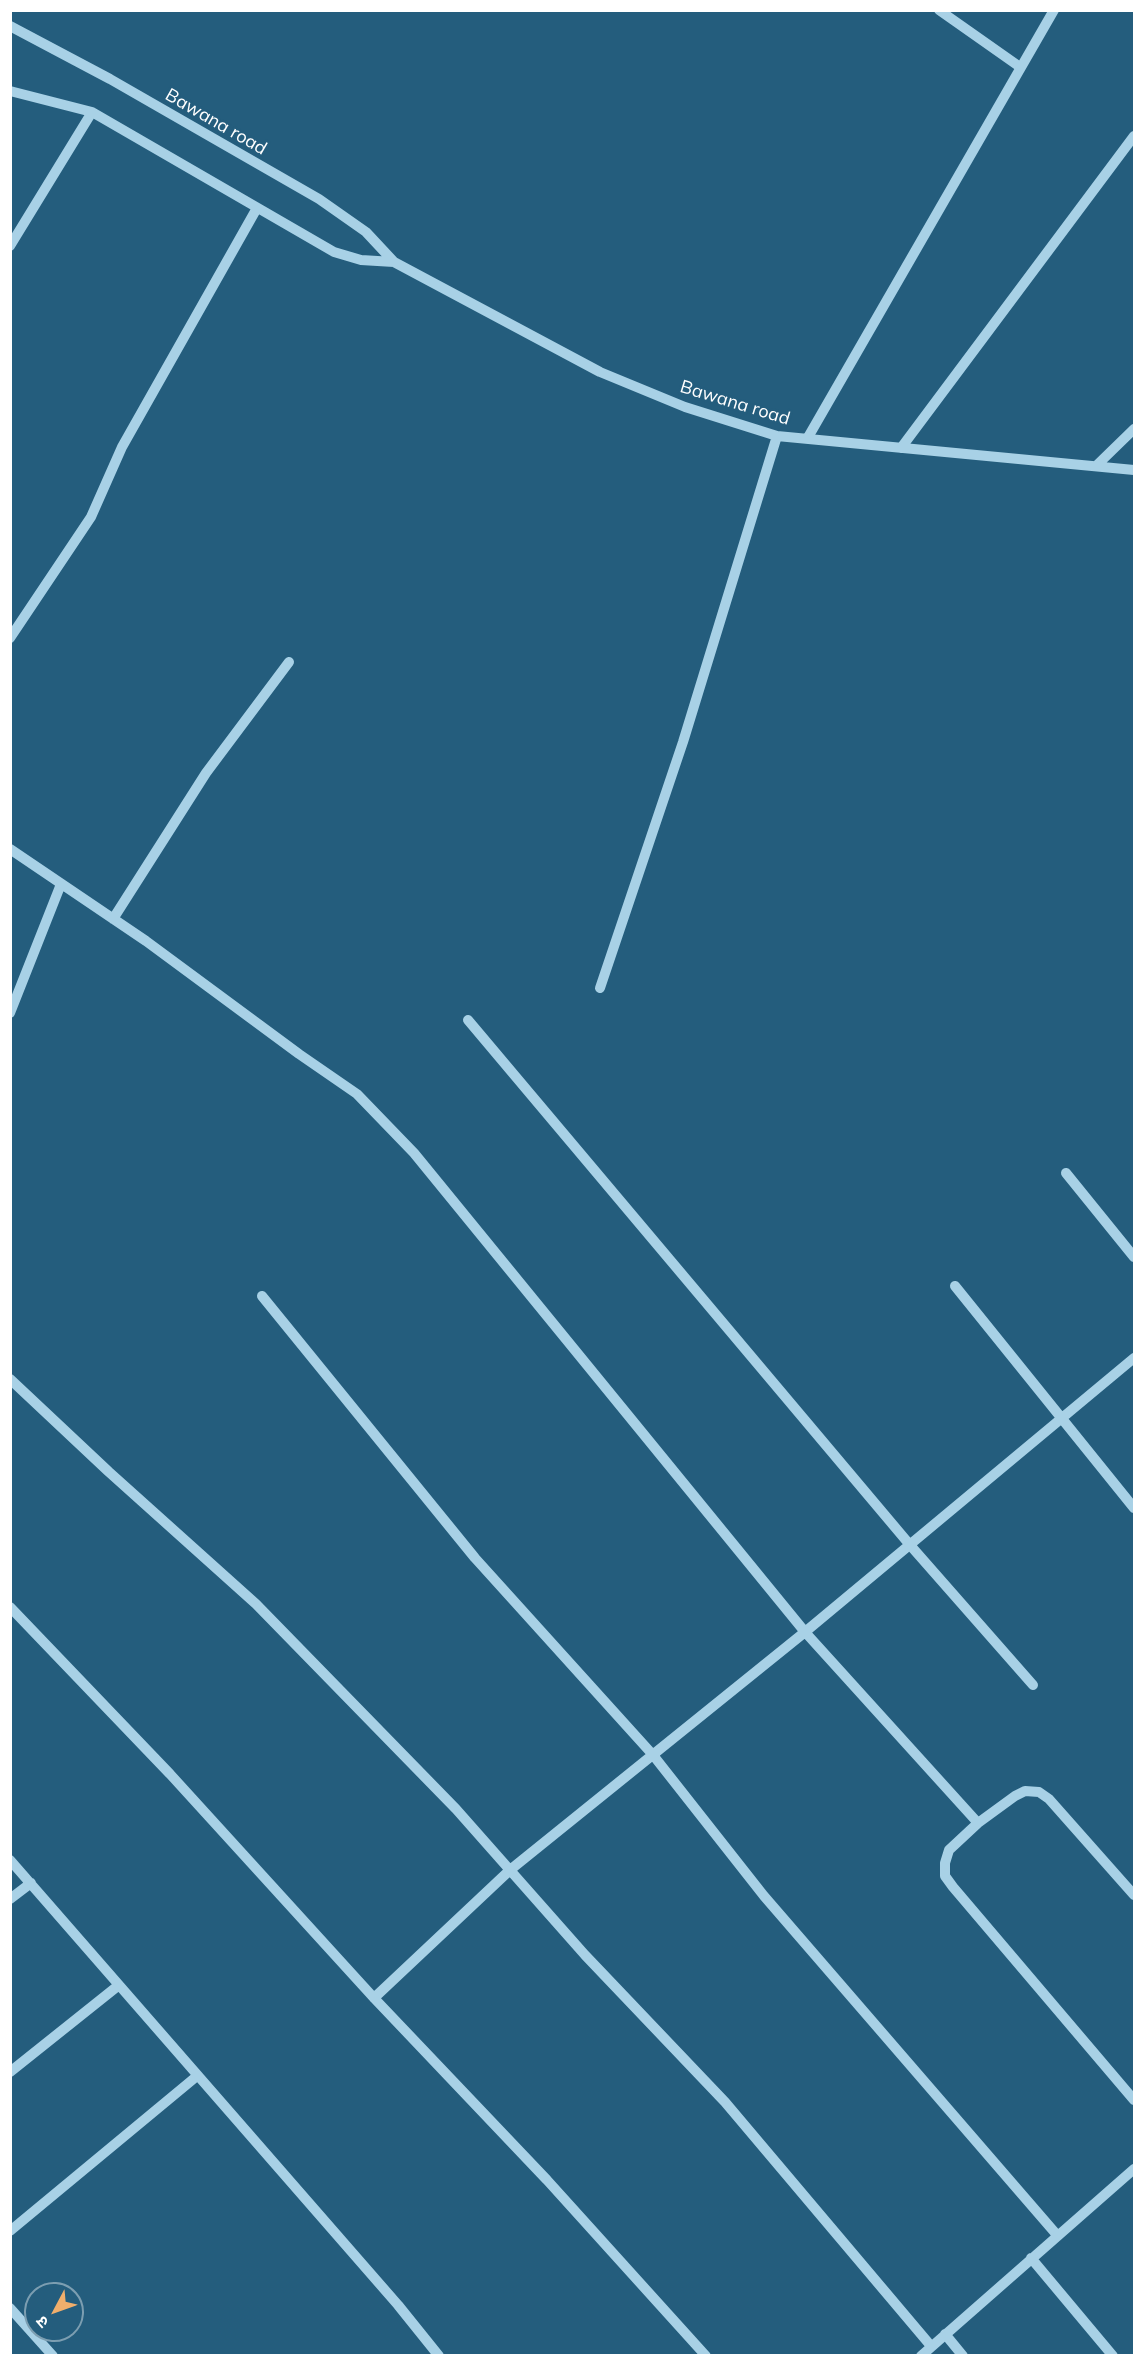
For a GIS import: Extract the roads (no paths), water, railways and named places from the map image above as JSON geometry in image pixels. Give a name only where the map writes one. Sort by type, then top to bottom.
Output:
[{"type":"street","points":[[939,10],[1020,67]]},
{"type":"street","points":[[807,439],[1054,10]]},
{"type":"street","name":"Bawana road","points":[[10,26],[110,79],[319,199],[366,232],[394,262],[600,372],[685,407],[777,436],[1134,470]]},
{"type":"street","name":"Bawana road","points":[[10,91],[92,112],[334,252],[361,260],[394,262]]},
{"type":"street","points":[[10,246],[92,112]]},
{"type":"street","points":[[901,448],[1134,136]]},
{"type":"street","points":[[10,638],[91,516],[122,447],[257,208]]},
{"type":"street","points":[[1096,466],[1134,429]]},
{"type":"street","points":[[600,988],[683,742],[777,436]]},
{"type":"street","points":[[113,919],[206,773],[289,662]]},
{"type":"street","points":[[10,849],[113,919],[357,1094],[414,1153],[805,1632],[978,1823]]},
{"type":"street","points":[[10,1013],[61,884]]},
{"type":"street","points":[[468,1020],[910,1545],[1033,1685]]},
{"type":"street","points":[[1066,1173],[1134,1257]]},
{"type":"street","points":[[956,1286],[1134,1508]]},
{"type":"street","points":[[262,1296],[475,1558],[653,1755],[764,1896],[1057,2235]]},
{"type":"street","points":[[374,1998],[510,1870],[805,1632],[1134,1358]]},
{"type":"street","points":[[10,1379],[263,1611],[456,1809],[585,1955],[725,2102],[931,2346]]},
{"type":"street","points":[[10,1607],[170,1774],[374,1998],[548,2180],[706,2355]]},
{"type":"street","points":[[1134,1895],[1048,1799],[1039,1792],[1025,1791],[1015,1796],[978,1823],[949,1850],[945,1863],[945,1876],[952,1887],[1134,2100]]},
{"type":"street","points":[[10,1860],[398,2305],[438,2355]]},
{"type":"street","points":[[10,1899],[31,1883]]},
{"type":"street","points":[[10,2072],[119,1985]]},
{"type":"street","points":[[10,2230],[196,2076]]},
{"type":"street","points":[[921,2355],[1134,2169]]},
{"type":"street","points":[[1031,2258],[1113,2355]]},
{"type":"street","points":[[10,2308],[53,2355]]},
{"type":"street","points":[[945,2334],[963,2355]]}]
